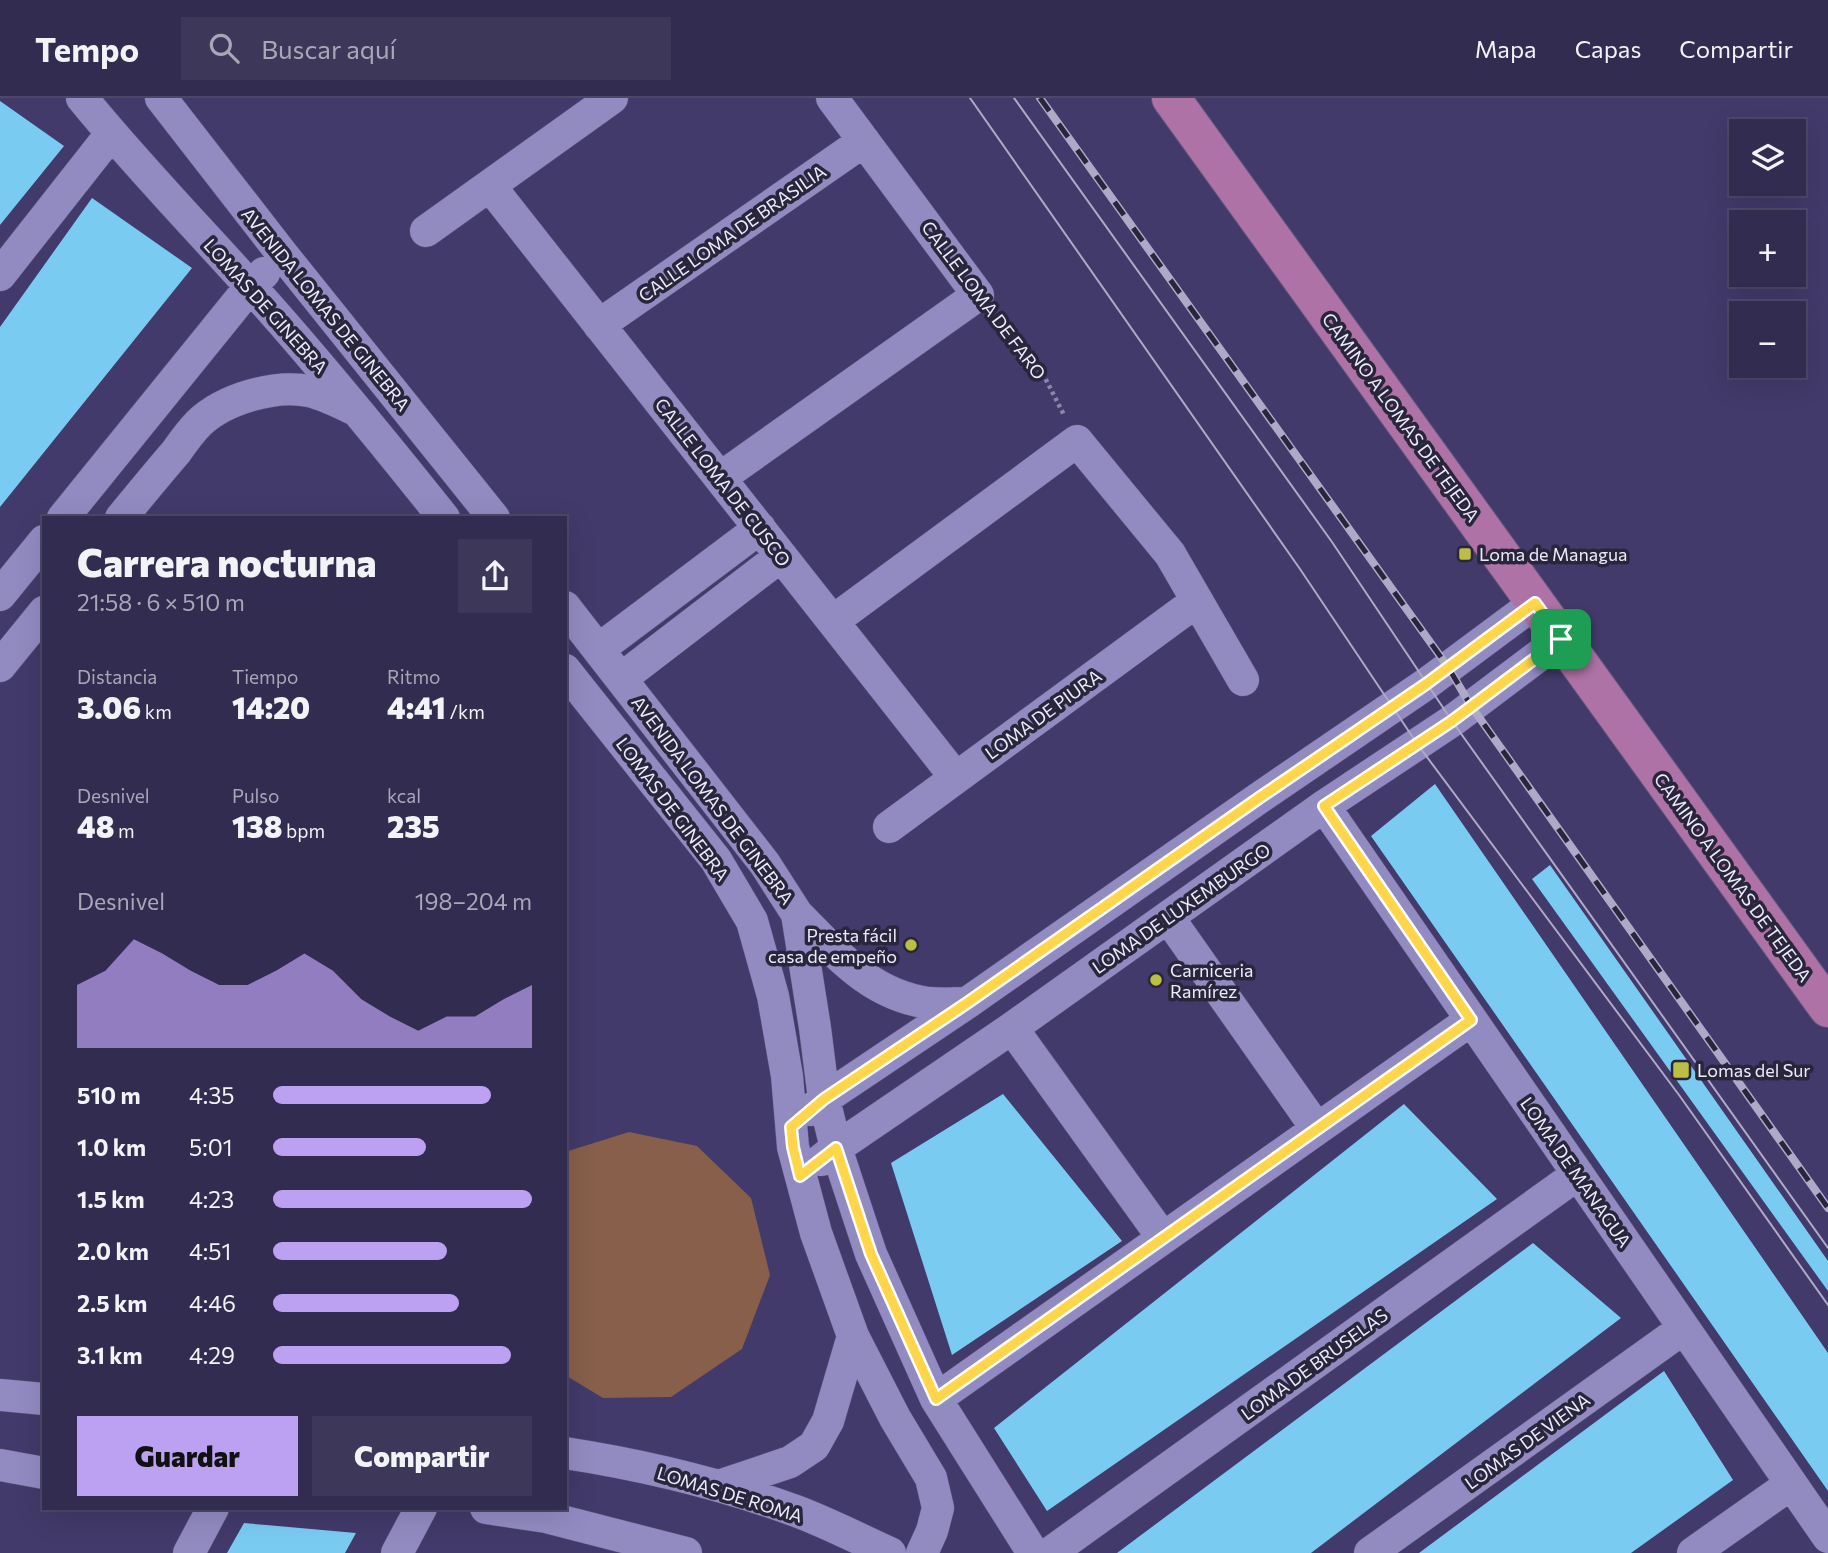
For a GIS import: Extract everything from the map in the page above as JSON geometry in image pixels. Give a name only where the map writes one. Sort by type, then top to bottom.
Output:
[{"type":"main road","name":"CAMINO A LOMAS DE TEJEDA","points":[[1171,98],[1828,1008]]},
{"type":"street","name":"LOMAS DE GINEBRA","points":[[82,98],[360,413],[442,516]]},
{"type":"street","name":"AVENIDA LOMAS DE GINEBRA","points":[[161,98],[283,256],[492,516]]},
{"type":"street","points":[[426,231],[612,98]]},
{"type":"street","name":"CALLE LOMA DE FARO","points":[[832,98],[978,295]]},
{"type":"street","points":[[0,275],[111,134]]},
{"type":"street","name":"CALLE LOMA DE BRASILIA","points":[[599,325],[864,141]]},
{"type":"street","name":"CALLE LOMA DE CUSCO","points":[[490,186],[956,778]]},
{"type":"street","points":[[65,516],[250,286],[283,256]]},
{"type":"street","points":[[720,478],[978,295]]},
{"type":"street","points":[[123,516],[200,423],[218,409],[238,399],[263,392],[307,391],[330,398],[360,413]]},
{"type":"street","points":[[833,621],[1077,441],[1170,554],[1243,680]]},
{"type":"street","points":[[599,649],[760,528]]},
{"type":"street","points":[[5,578],[42,543]]},
{"type":"street","points":[[622,678],[781,556]]},
{"type":"street","name":"LOMA DE PIURA","points":[[889,827],[1197,601]]},
{"type":"street","points":[[791,1127],[824,1099],[967,1003],[1426,684],[1535,603]]},
{"type":"street","name":"AVENIDA LOMAS DE GINEBRA","points":[[567,609],[765,864],[797,914],[824,1099],[836,1148],[871,1254],[936,1399],[1033,1553]]},
{"type":"street","points":[[0,666],[42,614]]},
{"type":"street","name":"LOMA DE LUXEMBURGO","points":[[800,1176],[836,1148],[1012,1028],[1324,806],[1452,721],[1561,639]]},
{"type":"street","name":"LOMAS DE GINEBRA","points":[[567,673],[716,860],[752,921],[773,996],[787,1076],[793,1147],[816,1233],[853,1336],[895,1418],[931,1478],[938,1508],[922,1553]]},
{"type":"street","points":[[1259,798],[1284,835]]},
{"type":"street","name":"LOMA DE MANAGUA","points":[[1324,806],[1828,1537]]},
{"type":"street","points":[[797,914],[864,978],[895,995],[930,1003],[967,1003]]},
{"type":"street","points":[[1168,917],[1317,1129]]},
{"type":"street","points":[[936,1399],[1471,1020]]},
{"type":"street","points":[[1012,1028],[1163,1238]]},
{"type":"street","name":"LOMA DE BRUSELAS","points":[[1050,1553],[1578,1174]]},
{"type":"street","name":"LOMAS DE VIENA","points":[[1370,1553],[1684,1328]]},
{"type":"street","points":[[719,1486],[790,1462],[814,1446],[828,1421],[853,1336]]},
{"type":"street","points":[[0,1395],[42,1399]]},
{"type":"street","name":"LOMAS DE ROMA","points":[[567,1453],[611,1460],[719,1486],[797,1512],[890,1553]]},
{"type":"street","points":[[0,1465],[42,1473]]},
{"type":"street","points":[[1693,1553],[1791,1484]]},
{"type":"street","points":[[189,1553],[212,1510]]},
{"type":"street","points":[[397,1553],[420,1510]]},
{"type":"street","points":[[499,1510],[546,1517],[616,1544],[686,1553]]},
{"type":"path","name":"CALLE LOMA DE FARO","points":[[978,295],[1042,372],[1077,441]]},
{"type":"shaded area","points":[[629,1132],[697,1146],[751,1198],[770,1275],[742,1349],[671,1397],[603,1398],[567,1376],[567,1151]]},
{"type":"building","points":[[0,101],[64,146],[0,225]]},
{"type":"building","points":[[92,198],[192,268],[0,507],[0,327]]},
{"type":"building","points":[[1435,784],[1828,1353],[1828,1491],[1371,836]]},
{"type":"building","name":"Lomas del Sur","points":[[1550,865],[1828,1261],[1828,1291],[1532,879]]},
{"type":"building","points":[[1003,1094],[1122,1241],[952,1355],[891,1163]]},
{"type":"building","points":[[1404,1104],[1497,1199],[1047,1511],[994,1428]]},
{"type":"building","points":[[1533,1243],[1621,1318],[1311,1553],[1117,1553]]},
{"type":"building","points":[[1664,1371],[1733,1480],[1631,1553],[1419,1553]]},
{"type":"building","points":[[244,1523],[356,1533],[345,1553],[227,1553]]},
{"type":"tram line","points":[[970,98],[1300,569],[1418,745],[1679,1095],[1828,1305]]},
{"type":"tram line","points":[[1014,98],[1332,542],[1452,721],[1828,1248]]},
{"type":"railway","points":[[1040,98],[1448,667],[1471,706],[1828,1208]]},
{"type":"place","name":"Loma de Managua","points":[[1465,554]]},
{"type":"place","name":"Presta fácil casa de empeño","points":[[911,945]]},
{"type":"place","name":"Carniceria Ramírez","points":[[1156,980]]},
{"type":"place","name":"Lomas del Sur","points":[[1681,1070]]},
{"type":"route","points":[[1535,603],[1561,639],[1418,745],[1324,806],[1471,1020],[936,1399],[871,1254],[836,1148],[800,1176],[791,1127],[824,1099],[967,1003],[1426,684],[1535,603]]}]
